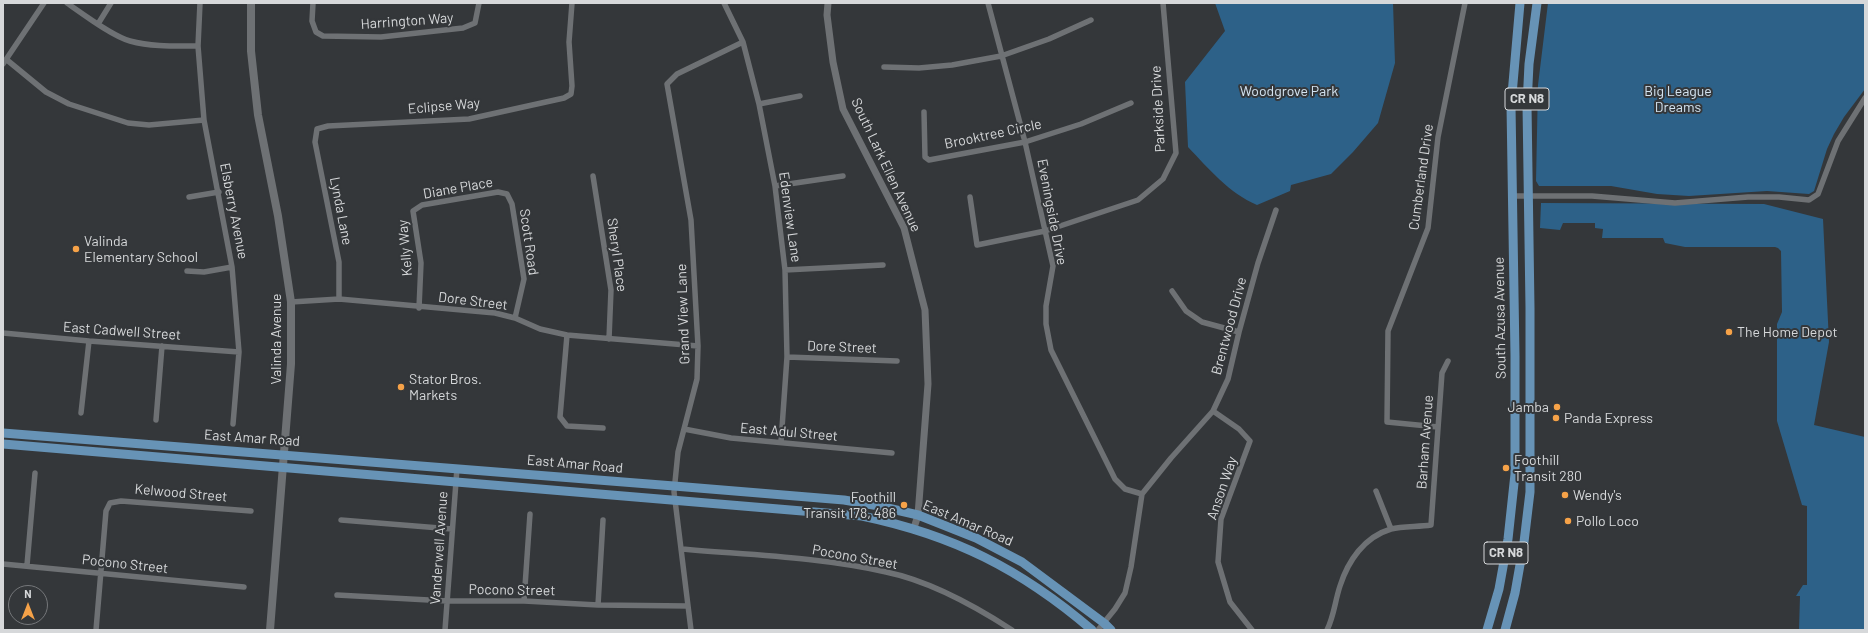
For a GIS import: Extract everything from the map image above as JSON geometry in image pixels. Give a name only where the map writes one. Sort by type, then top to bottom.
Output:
[{"type":"main road","name":"Valinda Avenue","points":[[251,3],[251,51],[258,115],[278,216],[291,302],[291,364],[270,630]]},
{"type":"main road","name":"South Azusa Avenue","points":[[1487,630],[1499,589],[1507,546],[1515,474],[1515,356],[1511,106],[1520,3]]},
{"type":"main road","name":"South Azusa Avenue","points":[[1505,630],[1515,593],[1523,548],[1530,492],[1530,308],[1527,91],[1537,3]]},
{"type":"main road","name":"East Amar Road","points":[[3,432],[844,500],[918,516],[976,538],[1022,562],[1101,626],[1111,630]]},
{"type":"main road","name":"East Amar Road","points":[[3,444],[283,466],[847,514],[892,522],[914,528],[957,544],[1012,571],[1044,591],[1092,630]]},
{"type":"street","points":[[44,3],[5,62],[46,92],[69,104],[128,123],[149,126],[204,120]]},
{"type":"street","points":[[67,3],[98,24],[129,40],[158,46],[198,46]]},
{"type":"street","points":[[98,24],[112,3]]},
{"type":"street","name":"Elsberry Avenue","points":[[200,3],[198,46],[204,120],[219,192],[232,267],[239,352],[232,424]]},
{"type":"street","name":"Harrington Way","points":[[313,3],[312,21],[316,32],[323,36],[381,37],[463,28],[475,23],[479,3]]},
{"type":"street","name":"Eclipse Way","points":[[317,129],[328,126],[469,119],[564,98],[571,94],[572,86],[569,42],[572,3]]},
{"type":"street","name":"Edenview Lane","points":[[724,3],[743,42],[759,104],[775,186],[785,270],[787,357],[781,442]]},
{"type":"street","name":"South Lark Ellen Avenue","points":[[828,3],[827,15],[833,62],[843,109],[904,228],[925,310],[928,384],[918,516],[914,528]]},
{"type":"street","name":"Eveningside Drive","points":[[988,3],[1025,142],[1053,266],[1046,312],[1046,324],[1051,350],[1115,479],[1125,489],[1142,494]]},
{"type":"street","name":"Parkside Drive","points":[[970,197],[977,245],[1045,231],[1138,200],[1163,179],[1176,153],[1163,3]]},
{"type":"street","name":"Cumberland Drive","points":[[1438,427],[1387,422],[1388,331],[1428,228],[1438,137],[1465,3]]},
{"type":"street","points":[[884,67],[913,68],[952,65],[1001,56],[1049,40],[1091,20]]},
{"type":"street","name":"Grand View Lane","points":[[691,630],[674,499],[674,486],[678,452],[697,379],[698,346],[691,220],[667,84],[677,74],[743,42]]},
{"type":"street","points":[[759,104],[800,96]]},
{"type":"street","points":[[1512,196],[1592,196],[1675,203],[1748,196],[1809,200],[1818,194],[1838,141],[1865,98]]},
{"type":"street","name":"Brooktree Circle","points":[[924,112],[926,159],[1025,142],[1081,124],[1131,103]]},
{"type":"street","name":"Lynda Lane","points":[[317,129],[314,142],[339,262],[339,300]]},
{"type":"street","name":"Sheryl Place","points":[[593,176],[611,290],[609,339]]},
{"type":"street","points":[[775,186],[842,176]]},
{"type":"street","points":[[189,197],[219,192]]},
{"type":"street","name":"Diane Place","points":[[413,211],[422,205],[498,192],[507,194]]},
{"type":"street","name":"Scott Road","points":[[507,194],[512,204],[524,279],[516,318]]},
{"type":"street","name":"Brentwood Drive","points":[[1142,494],[1171,458],[1213,411],[1228,379],[1258,263],[1276,210]]},
{"type":"street","name":"Kelly Way","points":[[413,211],[421,263],[419,308]]},
{"type":"street","points":[[785,270],[883,264]]},
{"type":"street","points":[[187,271],[204,272],[232,267]]},
{"type":"street","points":[[1172,291],[1186,311],[1202,322],[1239,332]]},
{"type":"street","name":"Dore Street","points":[[291,302],[339,300],[419,308],[495,313],[516,318],[540,329],[567,336],[698,346]]},
{"type":"street","name":"East Cadwell Street","points":[[3,333],[89,342],[239,352]]},
{"type":"street","points":[[567,336],[560,417],[567,426],[603,428]]},
{"type":"street","points":[[81,413],[89,342]]},
{"type":"street","points":[[156,420],[162,346]]},
{"type":"street","name":"Dore Street","points":[[787,357],[897,361]]},
{"type":"street","name":"Barham Avenue","points":[[1392,529],[1430,525],[1442,373],[1448,361]]},
{"type":"street","name":"Anson Way","points":[[1213,411],[1239,429],[1250,441],[1221,519],[1218,562],[1230,602],[1252,630]]},
{"type":"street","name":"East Adul Street","points":[[684,429],[731,438],[892,454]]},
{"type":"street","name":"Vanderwell Avenue","points":[[445,630],[457,468]]},
{"type":"street","points":[[27,565],[35,474]]},
{"type":"street","points":[[1327,630],[1333,618],[1346,569],[1357,551],[1374,537],[1392,529],[1376,491]]},
{"type":"street","points":[[1101,626],[1115,609],[1125,593],[1131,566],[1142,494]]},
{"type":"street","name":"Kelwood Street","points":[[101,573],[106,511],[110,503],[121,501],[251,511]]},
{"type":"street","points":[[524,601],[530,514]]},
{"type":"street","points":[[341,520],[452,529]]},
{"type":"street","points":[[598,605],[603,520]]},
{"type":"street","name":"Pocono Street","points":[[681,549],[830,562],[887,572],[932,588],[979,608],[1012,630]]},
{"type":"street","name":"Pocono Street","points":[[3,564],[27,565],[244,587]]},
{"type":"street","points":[[96,630],[101,573]]},
{"type":"street","name":"Pocono Street","points":[[337,595],[447,601],[524,601],[598,605],[688,606]]},
{"type":"green space","name":"Woodgrove Park","points":[[1215,3],[1393,3],[1395,63],[1378,123],[1353,152],[1331,174],[1291,185],[1290,191],[1257,205],[1237,194],[1228,187],[1188,147],[1185,82],[1225,31]]},
{"type":"green space","name":"Big League Dreams","points":[[1548,3],[1865,3],[1865,89],[1844,117],[1834,134],[1827,149],[1814,191],[1809,194],[1767,191],[1689,196],[1657,194],[1611,186],[1539,186],[1536,181],[1538,85]]},
{"type":"green space","points":[[1541,203],[1764,204],[1823,219],[1829,342],[1814,425],[1865,437],[1865,630],[1799,630],[1800,596],[1796,596],[1803,585],[1807,585],[1807,506],[1802,505],[1777,421],[1777,324],[1782,312],[1781,251],[1775,247],[1685,247],[1665,243],[1663,238],[1602,238],[1603,229],[1595,228],[1595,223],[1563,223],[1560,230],[1540,228]]},
{"type":"place","name":"Valinda Elementary School","points":[[76,249]]},
{"type":"place","name":"The Home Depot","points":[[1729,332]]},
{"type":"place","name":"Stator Bros. Markets","points":[[401,387]]},
{"type":"place","name":"Jamba","points":[[1557,407]]},
{"type":"place","name":"Panda Express","points":[[1556,418]]},
{"type":"place","name":"Foothill Transit 280","points":[[1506,468]]},
{"type":"place","name":"Wendy's","points":[[1565,495]]},
{"type":"place","name":"Foothill Transit 178, 486","points":[[904,505]]},
{"type":"place","name":"Pollo Loco","points":[[1568,521]]}]
